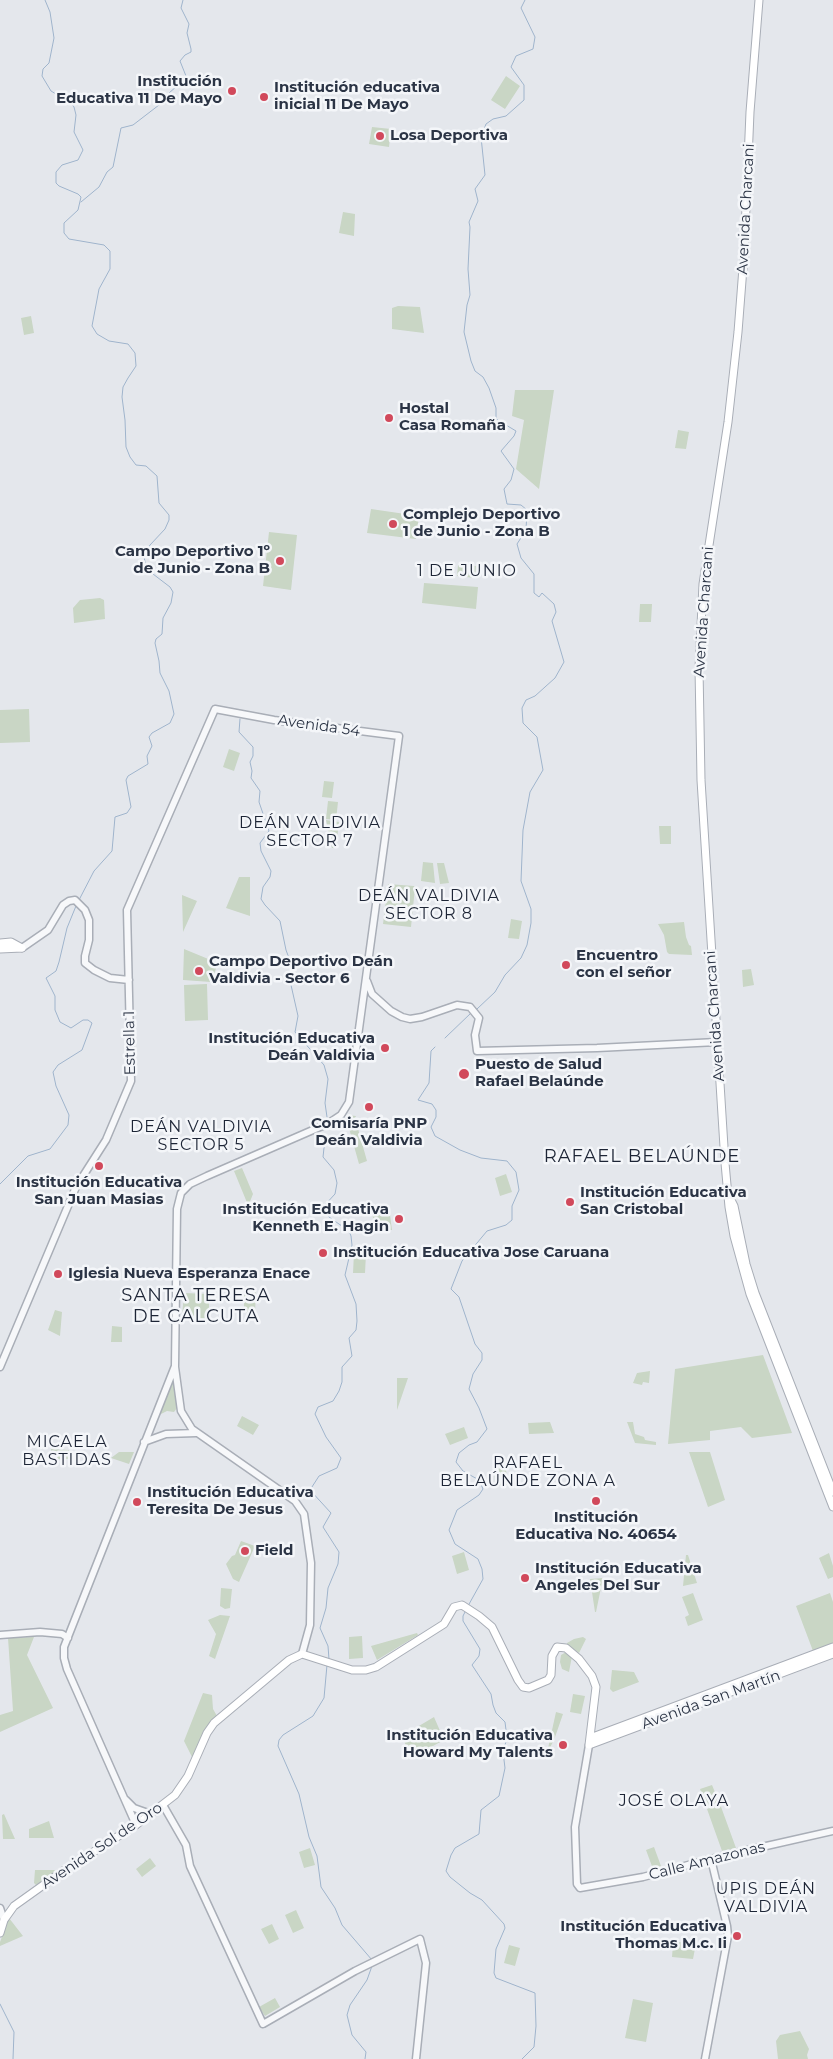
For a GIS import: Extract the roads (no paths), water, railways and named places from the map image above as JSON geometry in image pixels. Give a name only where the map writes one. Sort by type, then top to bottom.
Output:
[{"type":"main road","name":"Avenida Charcani","points":[[759,0],[750,112],[744,255],[738,332],[728,422],[703,584],[698,727],[726,1173],[734,1236],[750,1294],[833,1507]]},
{"type":"main road","points":[[0,943],[11,942],[22,948]]},
{"type":"main road","points":[[0,949],[22,948]]},
{"type":"main road","name":"Avenida Charcani","points":[[729,1195],[734,1206],[746,1264],[756,1293],[833,1492]]},
{"type":"main road","points":[[302,1654],[359,1671],[376,1667],[444,1624],[454,1607],[462,1605],[480,1616],[492,1627],[523,1687],[529,1688],[548,1680],[551,1675],[550,1665],[554,1649],[559,1646],[564,1647],[579,1658],[594,1680],[597,1694],[590,1742]]},
{"type":"main road","name":"Avenida San Martín","points":[[590,1742],[833,1647]]},
{"type":"main road","name":"Avenida Sol de Oro","points":[[0,1933],[4,1920],[14,1906],[136,1825],[175,1795],[184,1783],[207,1733],[214,1723],[289,1660],[302,1654]]},
{"type":"main road","name":"Avenida San Martín","points":[[590,1742],[833,1654]]},
{"type":"street","name":"Avenida 54","points":[[215,708],[239,714],[399,736],[367,980],[368,995]]},
{"type":"street","name":"Estrella 1","points":[[0,1367],[76,1187],[106,1140],[131,1080],[127,910],[215,708]]},
{"type":"street","points":[[22,948],[48,930],[63,905],[75,900],[85,910],[89,920],[89,940],[85,962],[94,970],[110,978],[129,980]]},
{"type":"street","points":[[302,1654],[310,1625],[311,1563],[304,1514],[294,1501],[196,1433],[181,1411],[175,1366],[177,1217],[180,1193],[190,1184],[329,1123],[341,1115],[347,1107],[352,1091],[363,1006],[368,995],[396,1015],[410,1018],[422,1017],[457,1005],[475,1012],[479,1018],[475,1035],[477,1050],[597,1048],[717,1042]]},
{"type":"street","points":[[136,1825],[66,1666],[63,1651],[175,1366]]},
{"type":"street","points":[[144,1442],[166,1434],[196,1433]]},
{"type":"street","points":[[0,1635],[40,1632],[62,1634],[68,1638]]},
{"type":"street","name":"Calle Amazonas","points":[[590,1742],[575,1827],[577,1884],[580,1888],[643,1877],[833,1831]]},
{"type":"street","points":[[124,1797],[134,1808],[151,1814]]},
{"type":"street","points":[[163,1805],[186,1845],[190,1866],[263,2024],[359,1969],[420,1938],[426,1963],[416,2059]]},
{"type":"street","points":[[705,2059],[728,1936],[719,1887],[711,1859]]},
{"type":"street","points":[[0,1908],[4,1920]]},
{"type":"waterway","points":[[45,0],[50,12],[54,38],[49,63],[43,69],[42,76],[51,91],[71,103],[74,107],[76,115],[74,132],[83,150],[78,160],[62,165],[56,172],[56,183],[81,197],[78,210],[64,223],[64,233],[69,239],[104,245],[110,251],[110,269],[99,289],[92,326],[97,334],[109,341],[128,344],[135,353],[136,366],[123,387],[122,397],[126,447],[136,465],[146,466],[157,476],[159,503],[169,515],[169,520],[165,529],[150,545],[144,555],[145,563],[153,574],[170,587],[173,592],[171,603],[163,618],[162,634],[156,639],[155,643],[160,673],[169,691],[174,714],[170,723],[152,733],[149,737],[152,746],[147,756],[148,764],[128,776],[126,780],[131,807],[127,813],[115,817],[112,851],[94,871],[79,900]]},
{"type":"waterway","points":[[81,202],[99,187],[107,172],[113,167],[121,128],[133,125],[159,105],[169,102],[169,93],[185,79],[186,76],[180,61],[191,52],[191,49],[187,33],[189,24],[181,8],[183,0]]},
{"type":"waterway","points":[[477,1009],[495,992],[505,975],[521,958],[527,945],[531,923],[531,909],[521,881],[523,830],[530,792],[543,770],[537,737],[523,723],[522,708],[526,700],[535,696],[555,678],[564,662],[552,621],[556,612],[554,604],[542,593],[539,597],[534,593],[534,574],[521,558],[517,544],[526,530],[527,510],[521,505],[507,504],[504,489],[511,480],[514,469],[501,451],[516,431],[496,419],[496,408],[489,388],[483,377],[475,371],[464,332],[470,295],[468,269],[469,222],[478,201],[475,189],[485,175],[481,137],[486,124],[493,119],[506,116],[524,100],[524,85],[511,67],[516,56],[533,49],[535,37],[521,8],[525,0]]},
{"type":"waterway","points":[[240,719],[239,732],[253,747],[253,756],[250,762],[251,778],[260,791],[259,802],[269,831],[260,843],[261,851],[271,871],[270,877],[263,887],[261,899],[280,921],[286,950],[293,969],[291,985],[298,1016],[295,1032],[324,1065],[328,1079],[325,1103],[327,1117]]},
{"type":"waterway","points":[[0,1184],[28,1156],[50,1149],[68,1125],[69,1115],[56,1086],[53,1072],[58,1065],[82,1050],[92,1023],[88,1020],[83,1020],[71,1028],[60,1022],[55,1010],[55,996],[46,978],[56,971],[67,928],[76,906]]},
{"type":"waterway","points":[[445,1038],[471,1013]]},
{"type":"waterway","points":[[435,1047],[431,1051],[429,1083],[418,1100],[432,1104],[436,1110],[436,1117],[431,1127],[435,1136],[460,1150],[481,1158],[507,1161],[516,1172],[519,1190],[512,1206],[512,1220],[506,1225],[487,1231],[462,1261],[451,1289],[459,1297],[475,1344],[482,1353],[482,1360],[473,1374],[469,1389],[487,1429],[477,1442],[469,1445],[459,1453],[456,1462],[463,1471],[479,1480],[483,1489],[479,1495],[457,1510],[449,1530],[455,1544],[478,1559],[482,1569],[483,1579],[468,1606]]},
{"type":"waterway","points":[[325,1139],[323,1157],[334,1170],[337,1183],[335,1194],[323,1207],[329,1217],[349,1231],[351,1236],[352,1245],[345,1275],[356,1304],[357,1321],[356,1330],[349,1338],[352,1356],[342,1367],[342,1382],[339,1391],[333,1401],[318,1407],[315,1414],[326,1437],[341,1458],[337,1468],[319,1476],[310,1490],[331,1513],[323,1527],[339,1552],[338,1564],[328,1588],[326,1608],[320,1628],[328,1646],[329,1659]]},
{"type":"waterway","points":[[466,1610],[463,1621],[480,1649],[479,1656],[472,1665],[491,1694],[496,1713],[505,1722],[507,1738],[503,1752],[505,1768],[499,1796],[481,1810],[479,1834],[455,1848],[446,1871],[450,1877],[482,1900],[504,1924],[505,1928],[496,1949],[494,1973],[496,1978],[535,1993],[536,2026],[534,2047],[522,2059]]},
{"type":"waterway","points":[[327,1665],[324,1698],[313,1716],[283,1735],[279,1740],[278,1746],[299,1794],[309,1837],[317,1856],[321,1887],[335,1908],[342,1925],[372,1960]]},
{"type":"waterway","points":[[365,2059],[366,2052],[352,2035],[347,2015],[350,2005],[367,1980],[372,1966]]},
{"type":"waterway","points":[[0,2004],[14,2032],[13,2059]]},
{"type":"place","name":"Institución Educativa 11 De Mayo","points":[[232,91]]},
{"type":"place","name":"Institución educativa inicial 11 De Mayo","points":[[264,97]]},
{"type":"place","name":"Losa Deportiva","points":[[380,136]]},
{"type":"place","name":"Hostal Casa Romaña","points":[[389,418]]},
{"type":"place","name":"Complejo Deportivo 1 de Junio - Zona B","points":[[393,524]]},
{"type":"place","name":"Campo Deportivo 1º de Junio - Zona B","points":[[280,561]]},
{"type":"place","name":"Encuentro con el señor","points":[[566,965]]},
{"type":"place","name":"Campo Deportivo Deán Valdivia - Sector 6","points":[[199,971]]},
{"type":"place","name":"Institución Educativa Deán Valdivia","points":[[385,1048]]},
{"type":"place","name":"Puesto de Salud Rafael Belaúnde","points":[[464,1074]]},
{"type":"place","name":"Comisaría PNP Deán Valdivia","points":[[369,1107]]},
{"type":"place","name":"Institución Educativa San Juan Masias","points":[[99,1166]]},
{"type":"place","name":"Institución Educativa San Cristobal","points":[[570,1202]]},
{"type":"place","name":"Institución Educativa Kenneth E. Hagin","points":[[399,1219]]},
{"type":"place","name":"Institución Educativa Jose Caruana","points":[[323,1253]]},
{"type":"place","name":"Iglesia Nueva Esperanza Enace","points":[[58,1274]]},
{"type":"place","name":"Institución Educativa No. 40654","points":[[596,1501]]},
{"type":"place","name":"Institución Educativa Teresita De Jesus","points":[[137,1502]]},
{"type":"place","name":"Field","points":[[245,1551]]},
{"type":"place","name":"Institución Educativa Angeles Del Sur","points":[[525,1578]]},
{"type":"place","name":"Institución Educativa Howard My Talents","points":[[563,1745]]},
{"type":"place","name":"Institución Educativa Thomas M.c. Ii","points":[[737,1936]]},
{"type":"district","name":"1 DE JUNIO","points":[[467,571]]},
{"type":"district","name":"DEÁN VALDIVIA SECTOR 7","points":[[310,832]]},
{"type":"district","name":"DEÁN VALDIVIA SECTOR 8","points":[[429,905]]},
{"type":"district","name":"DEÁN VALDIVIA SECTOR 5","points":[[201,1136]]},
{"type":"district","name":"RAFAEL BELAÚNDE","points":[[642,1157]]},
{"type":"district","name":"SANTA TERESA DE CALCUTA","points":[[196,1306]]},
{"type":"district","name":"MICAELA BASTIDAS","points":[[67,1451]]},
{"type":"district","name":"RAFAEL BELAÚNDE ZONA A","points":[[528,1472]]},
{"type":"district","name":"JOSÉ OLAYA","points":[[674,1801]]},
{"type":"district","name":"UPIS DEÁN VALDIVIA","points":[[766,1898]]}]
